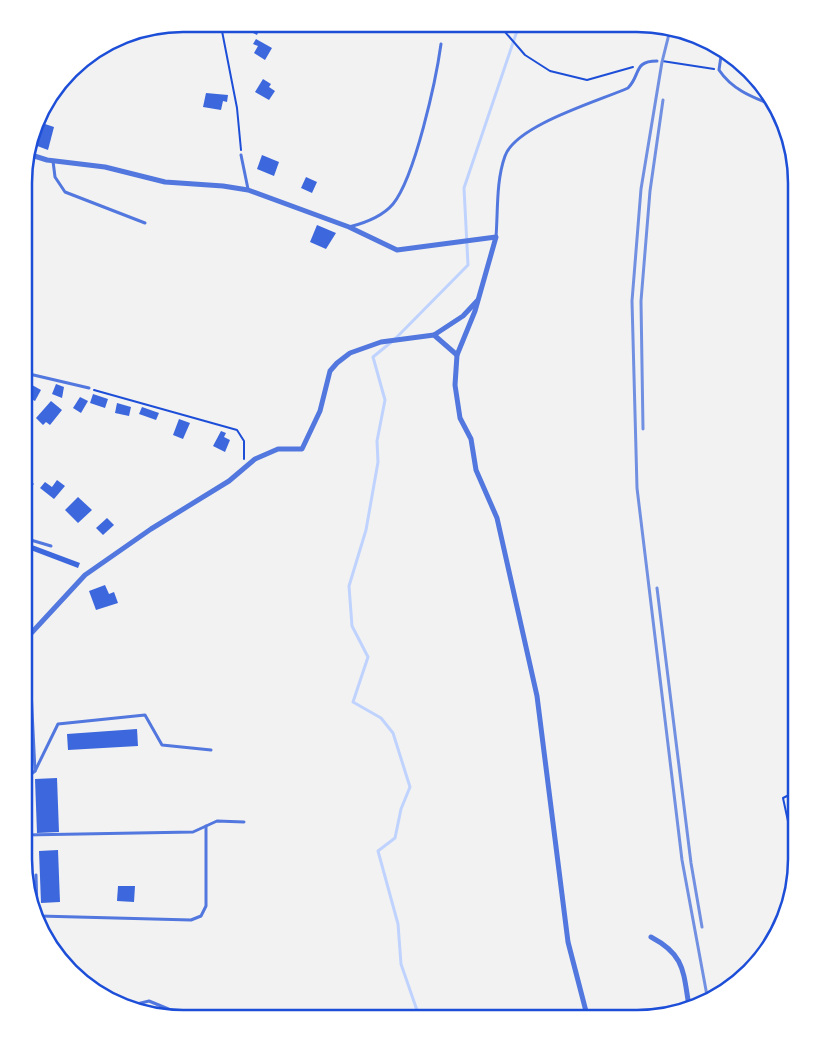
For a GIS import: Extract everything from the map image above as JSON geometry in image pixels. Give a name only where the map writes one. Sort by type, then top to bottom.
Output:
[{"type":"street","points":[[36,156],[53,161],[105,167],[165,182],[223,186],[248,190],[349,227],[397,250],[496,237],[477,301],[457,355],[456,385],[460,418],[471,439],[476,470],[497,518],[537,696],[568,942],[586,1010]]},
{"type":"street","points":[[32,631],[85,574],[151,529],[223,485],[241,469],[270,451],[302,449],[320,411],[330,371],[343,358],[381,342],[434,335],[463,316],[477,301]]},
{"type":"street","points":[[434,335],[457,355]]},
{"type":"street","points":[[651,937],[668,946],[682,965],[688,1001]]},
{"type":"lane","points":[[349,227],[381,215],[392,205],[400,193],[416,150],[437,72],[441,44]]},
{"type":"lane","points":[[721,58],[719,70],[730,83],[763,100]]},
{"type":"lane","points":[[496,237],[500,181],[509,149],[520,138],[567,112],[628,88],[632,84],[640,65],[648,61],[657,61]]},
{"type":"lane","points":[[242,154],[248,190]]},
{"type":"lane","points":[[53,161],[54,177],[65,192],[145,223]]},
{"type":"lane","points":[[32,375],[89,388]]},
{"type":"lane","points":[[32,540],[51,546]]},
{"type":"lane","points":[[32,773],[35,771],[58,724],[144,715],[162,745],[211,750]]},
{"type":"lane","points":[[32,722],[35,771]]},
{"type":"lane","points":[[32,835],[193,832],[217,822],[244,822]]},
{"type":"lane","points":[[44,916],[191,920],[201,916],[206,906],[206,826]]},
{"type":"lane","points":[[36,875],[36,891]]},
{"type":"lane","points":[[141,1004],[149,1002],[168,1009]]},
{"type":"path","points":[[223,32],[237,108],[242,154]]},
{"type":"path","points":[[504,32],[525,55],[550,72],[587,80],[640,65]]},
{"type":"path","points":[[657,61],[719,70]]},
{"type":"path","points":[[89,388],[237,430],[244,441],[241,469]]},
{"type":"path","points":[[788,796],[783,798],[788,820]]},
{"type":"building","points":[[256,39],[272,48],[265,60],[254,53],[258,46],[253,44]]},
{"type":"building","points":[[263,79],[271,84],[269,87],[275,91],[269,100],[255,92]]},
{"type":"building","points":[[206,93],[228,95],[227,102],[223,101],[221,110],[203,107]]},
{"type":"building","points":[[45,124],[54,127],[48,150],[38,146]]},
{"type":"building","points":[[262,155],[279,162],[274,176],[257,169]]},
{"type":"building","points":[[306,177],[317,182],[312,193],[301,188]]},
{"type":"building","points":[[317,225],[336,233],[326,249],[310,242]]},
{"type":"building","points":[[56,384],[64,387],[62,398],[52,394]]},
{"type":"building","points":[[32,385],[41,390],[35,401],[32,400]]},
{"type":"building","points":[[93,394],[108,399],[105,408],[90,403]]},
{"type":"building","points":[[80,397],[88,401],[81,413],[73,408]]},
{"type":"building","points":[[51,401],[62,410],[50,425],[46,422],[43,425],[36,418]]},
{"type":"building","points":[[117,403],[131,407],[129,416],[115,413]]},
{"type":"building","points":[[142,407],[159,413],[156,420],[139,414]]},
{"type":"building","points":[[179,419],[190,423],[183,439],[173,435]]},
{"type":"building","points":[[221,431],[226,433],[224,437],[230,440],[225,452],[213,446]]},
{"type":"building","points":[[57,480],[65,486],[54,499],[40,488],[45,482],[52,487]]},
{"type":"building","points":[[78,497],[92,510],[78,523],[65,510]]},
{"type":"building","points":[[107,518],[114,525],[103,535],[96,528]]},
{"type":"building","points":[[32,545],[80,563],[78,568],[32,551]]},
{"type":"building","points":[[105,585],[109,594],[114,592],[118,603],[96,610],[89,591]]},
{"type":"building","points":[[137,729],[138,746],[68,750],[67,734]]},
{"type":"building","points":[[57,778],[59,832],[37,833],[35,779]]},
{"type":"building","points":[[58,850],[60,902],[41,903],[39,851]]},
{"type":"building","points":[[118,886],[135,886],[134,902],[117,901]]},
{"type":"waterway","points":[[417,1010],[401,964],[398,924],[378,851],[395,838],[401,809],[410,787],[393,733],[381,718],[353,702],[368,657],[352,626],[349,586],[366,530],[378,462],[377,441],[385,400],[373,357],[395,339],[468,265],[464,188],[517,32]]},
{"type":"railway","points":[[669,36],[662,62],[641,189],[632,301],[637,488],[682,860],[707,993]]},
{"type":"railway","points":[[643,429],[641,301],[650,191],[663,100]]},
{"type":"railway","points":[[657,588],[691,863],[702,927]]}]
